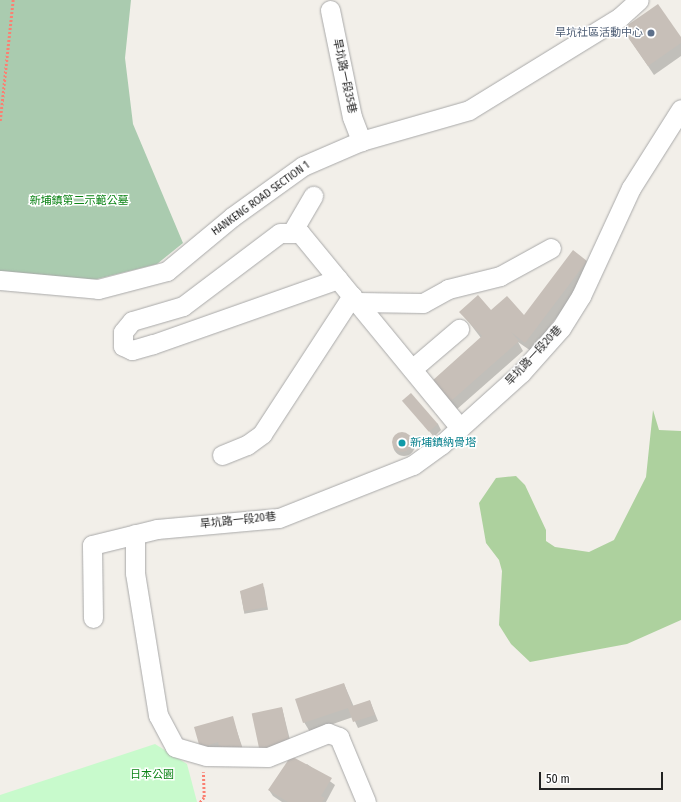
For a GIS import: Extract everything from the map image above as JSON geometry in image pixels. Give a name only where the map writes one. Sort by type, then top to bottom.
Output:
[{"type":"street","name":"HANKENG ROAD SECTION 1","points":[[0,280],[98,289],[167,272],[232,217],[303,166],[361,141],[469,110],[620,17],[639,0]]},
{"type":"street","name":"旱坑路一段35巷","points":[[330,10],[352,116],[361,141]]},
{"type":"street","name":"旱坑路一段20巷","points":[[93,618],[92,545],[135,534],[279,518],[413,466],[460,428],[521,373],[561,328],[581,296],[631,188],[681,109]]},
{"type":"street","points":[[292,232],[313,196]]},
{"type":"street","points":[[338,279],[153,344],[132,350],[123,346],[123,332],[132,321],[183,306],[280,232],[300,233],[338,279],[354,299],[412,369],[460,428]]},
{"type":"street","points":[[354,299],[423,304],[448,289],[500,276],[551,248]]},
{"type":"street","points":[[222,455],[247,445],[262,434],[354,299]]},
{"type":"street","points":[[412,369],[459,329]]},
{"type":"street","points":[[135,534],[135,572],[158,715],[175,747],[206,756],[268,757],[328,733],[339,737],[366,802]]},
{"type":"path","points":[[0,121],[13,0]]},
{"type":"green space","name":"新埔鎮第二示範公墓","points":[[0,0],[131,0],[125,58],[133,124],[183,243],[157,264],[93,280],[0,279]]},
{"type":"green space","points":[[653,410],[659,430],[681,431],[681,620],[627,644],[530,662],[511,644],[499,625],[502,571],[499,560],[486,543],[479,503],[496,478],[516,476],[525,485],[546,530],[546,541],[555,547],[589,552],[614,540],[646,477]]},
{"type":"green space","name":"日本公園","points":[[155,744],[187,764],[197,802],[0,802],[0,795]]},
{"type":"building","name":"旱坑社區活動中心","points":[[658,4],[681,37],[681,43],[648,66],[622,29]]},
{"type":"building","points":[[573,250],[587,261],[525,343],[511,332],[519,341],[450,402],[432,381],[482,336],[459,312],[478,295],[491,310],[507,296],[524,315]]},
{"type":"building","points":[[411,393],[438,424],[429,432],[402,401]]},
{"type":"building","name":"新埔鎮納骨塔","points":[[402,432],[409,435],[412,442],[409,449],[402,452],[395,449],[392,442],[395,435]]},
{"type":"building","points":[[263,583],[267,607],[244,611],[240,591]]},
{"type":"building","points":[[344,683],[352,706],[370,700],[375,715],[353,722],[348,708],[303,723],[295,699]]},
{"type":"building","points":[[282,707],[290,745],[260,752],[252,713]]},
{"type":"building","points":[[233,716],[242,749],[222,754],[218,742],[200,748],[194,727]]},
{"type":"building","points":[[291,756],[332,778],[321,796],[325,798],[322,802],[288,802],[268,790]]},
{"type":"place","name":"旱坑社區活動中心","points":[[651,33]]},
{"type":"place","name":"新埔鎮納骨塔","points":[[402,443]]}]
